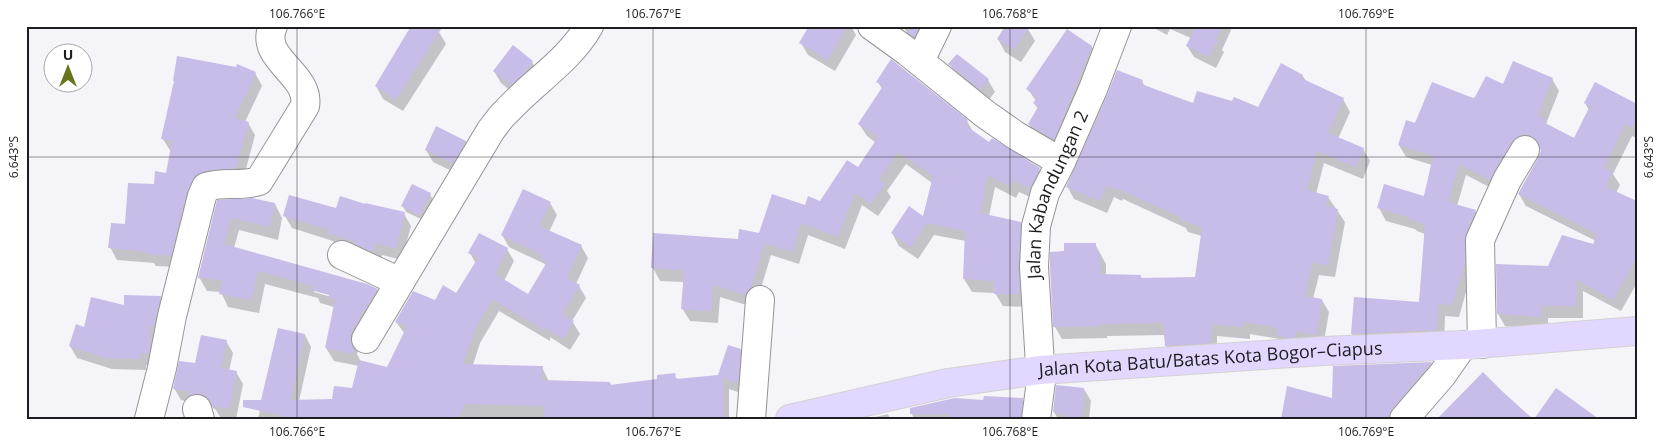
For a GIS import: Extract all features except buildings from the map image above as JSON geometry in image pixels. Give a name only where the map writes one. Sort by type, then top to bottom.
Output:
[{"type":"main road","name":"Jalan Kota Batu/Batas Kota Bogor–Ciapus","points":[[790,419],[852,412],[948,383],[1040,370],[1323,351],[1472,345],[1637,331]]},
{"type":"street","points":[[149,419],[162,368],[172,316],[202,196],[206,187],[214,184],[250,184],[259,181],[305,106],[307,98],[304,89],[272,49],[270,31],[273,26]]},
{"type":"street","points":[[366,339],[491,130],[505,112],[584,36],[589,26]]},
{"type":"street","points":[[872,26],[920,61],[1015,136],[1061,162]]},
{"type":"street","points":[[920,61],[937,26]]},
{"type":"street","name":"Jalan Kabandungan 2","points":[[1036,419],[1041,381],[1034,267],[1036,226],[1044,193],[1061,162],[1093,89],[1117,26]]},
{"type":"street","points":[[1404,419],[1442,375],[1472,345],[1481,234],[1507,180],[1525,150]]},
{"type":"street","points":[[342,256],[400,282]]},
{"type":"street","points":[[751,419],[760,300]]}]
